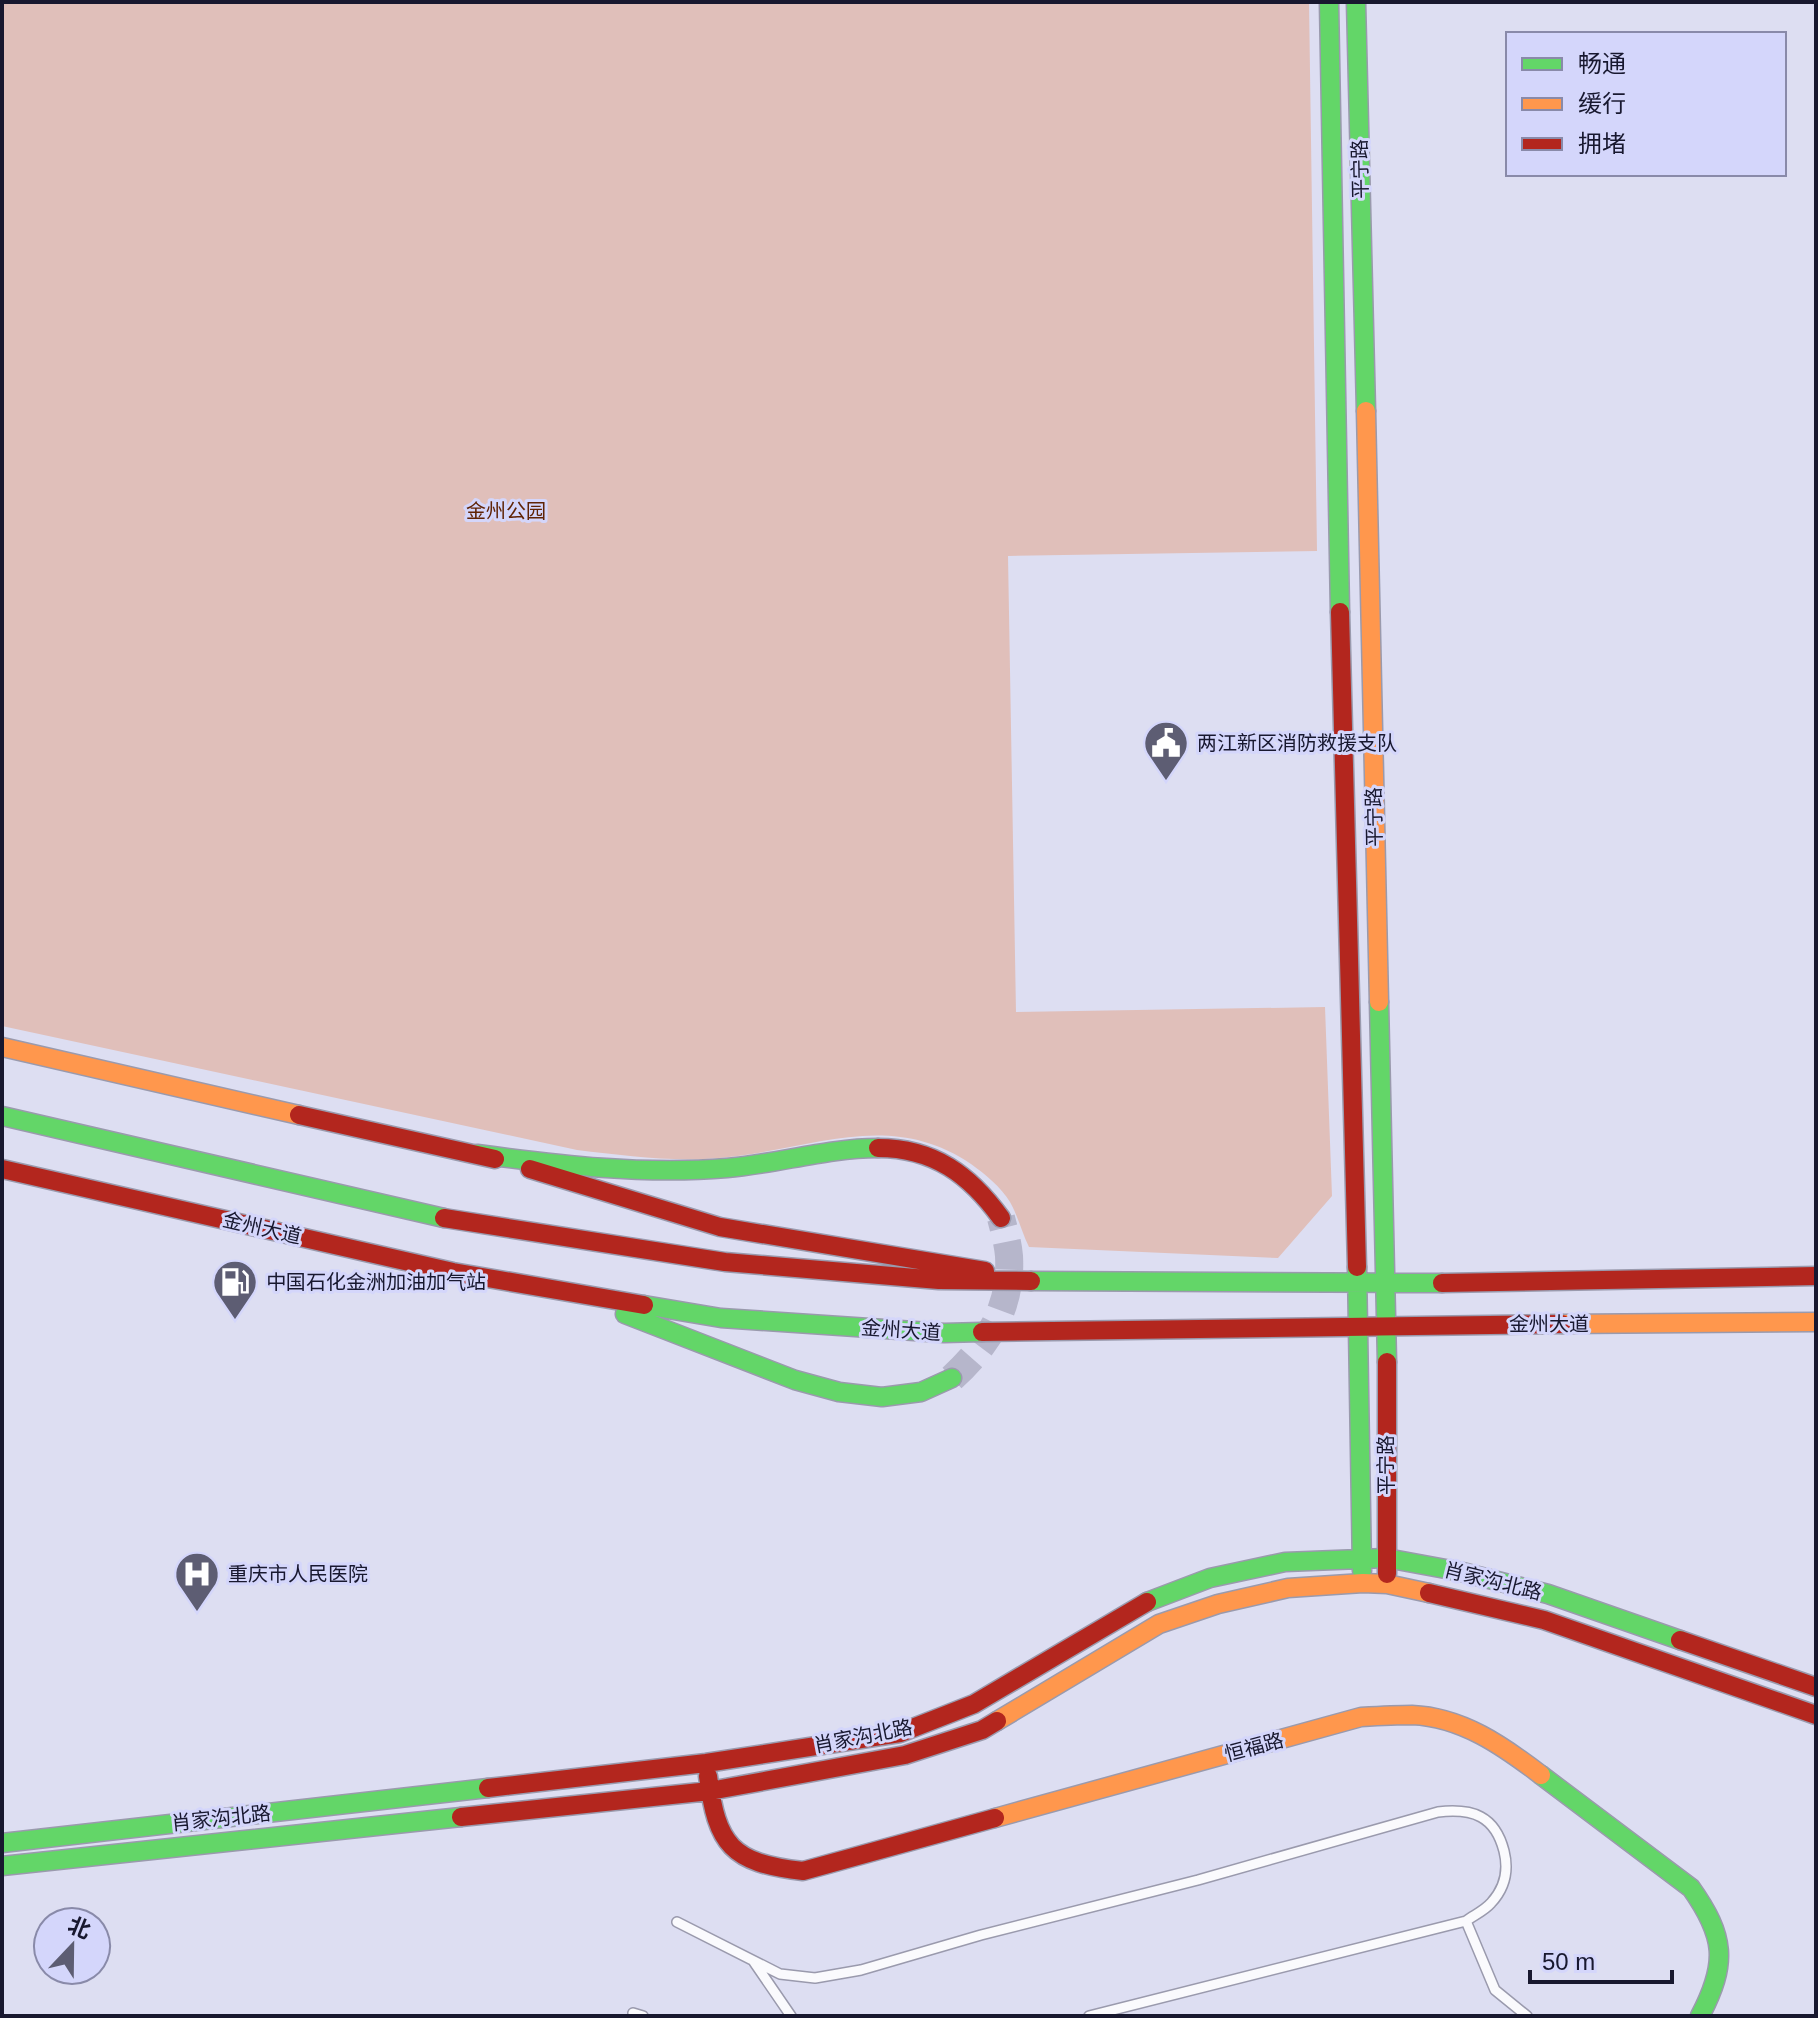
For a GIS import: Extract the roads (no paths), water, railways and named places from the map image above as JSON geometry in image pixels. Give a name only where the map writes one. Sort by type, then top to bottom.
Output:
[{"type":"main road","name":"平宁路","points":[[1329,2],[1338,540],[1363,1583]]},
{"type":"main road","name":"平宁路","points":[[1356,2],[1387,1325],[1387,1584]]},
{"type":"main road","points":[[2,1047],[477,1154],[720,1227],[1050,1281]]},
{"type":"main road","points":[[2,1116],[464,1223],[725,1262],[939,1280],[1384,1284],[1816,1276]]},
{"type":"main road","points":[[477,1154],[573,1167],[663,1171],[730,1168],[865,1149],[908,1151],[944,1164],[980,1189],[1001,1218]]},
{"type":"main road","name":"金州大道","points":[[2,1169],[453,1272],[721,1318],[944,1333],[1359,1325],[1816,1322]]},
{"type":"main road","points":[[2,1176],[48,1179]]},
{"type":"main road","points":[[568,1292],[795,1380],[839,1392],[882,1397],[921,1392],[952,1378]]},
{"type":"main road","name":"肖家沟北路","points":[[2,1843],[706,1763],[900,1733],[974,1704],[1149,1601],[1210,1578],[1285,1562],[1386,1558],[1462,1572],[1548,1594],[1816,1687]]},
{"type":"main road","name":"肖家沟北路","points":[[2,1866],[710,1791],[905,1755],[982,1730],[1159,1624],[1218,1604],[1288,1588],[1387,1584],[1544,1620],[1816,1715]]},
{"type":"main road","name":"恒福路","points":[[706,1763],[713,1816],[722,1839],[744,1857],[773,1869],[803,1871],[1361,1717],[1414,1715],[1460,1724],[1506,1748],[1691,1888],[1711,1915],[1722,1953],[1717,1984],[1700,2016]]},
{"type":"lane","points":[[677,1922],[780,1974],[815,1978],[861,1970],[1438,1812],[1454,1810],[1483,1817],[1495,1827],[1508,1866],[1506,1879],[1490,1905],[1466,1921],[1089,2016]]},
{"type":"lane","points":[[1466,1921],[1495,1990],[1527,2016]]},
{"type":"lane","points":[[752,1960],[791,2016]]},
{"type":"tunnel","points":[[952,1378],[977,1352],[1002,1308],[1009,1275],[1009,1256],[1001,1218]]},
{"type":"place","name":"两江新区消防救援支队","points":[[1166,782]]},
{"type":"place","name":"中国石化金洲加油加气站","points":[[235,1321]]},
{"type":"place","name":"重庆市人民医院","points":[[197,1613]]},
{"type":"park label","name":"金州公园","points":[[506,511]]}]
